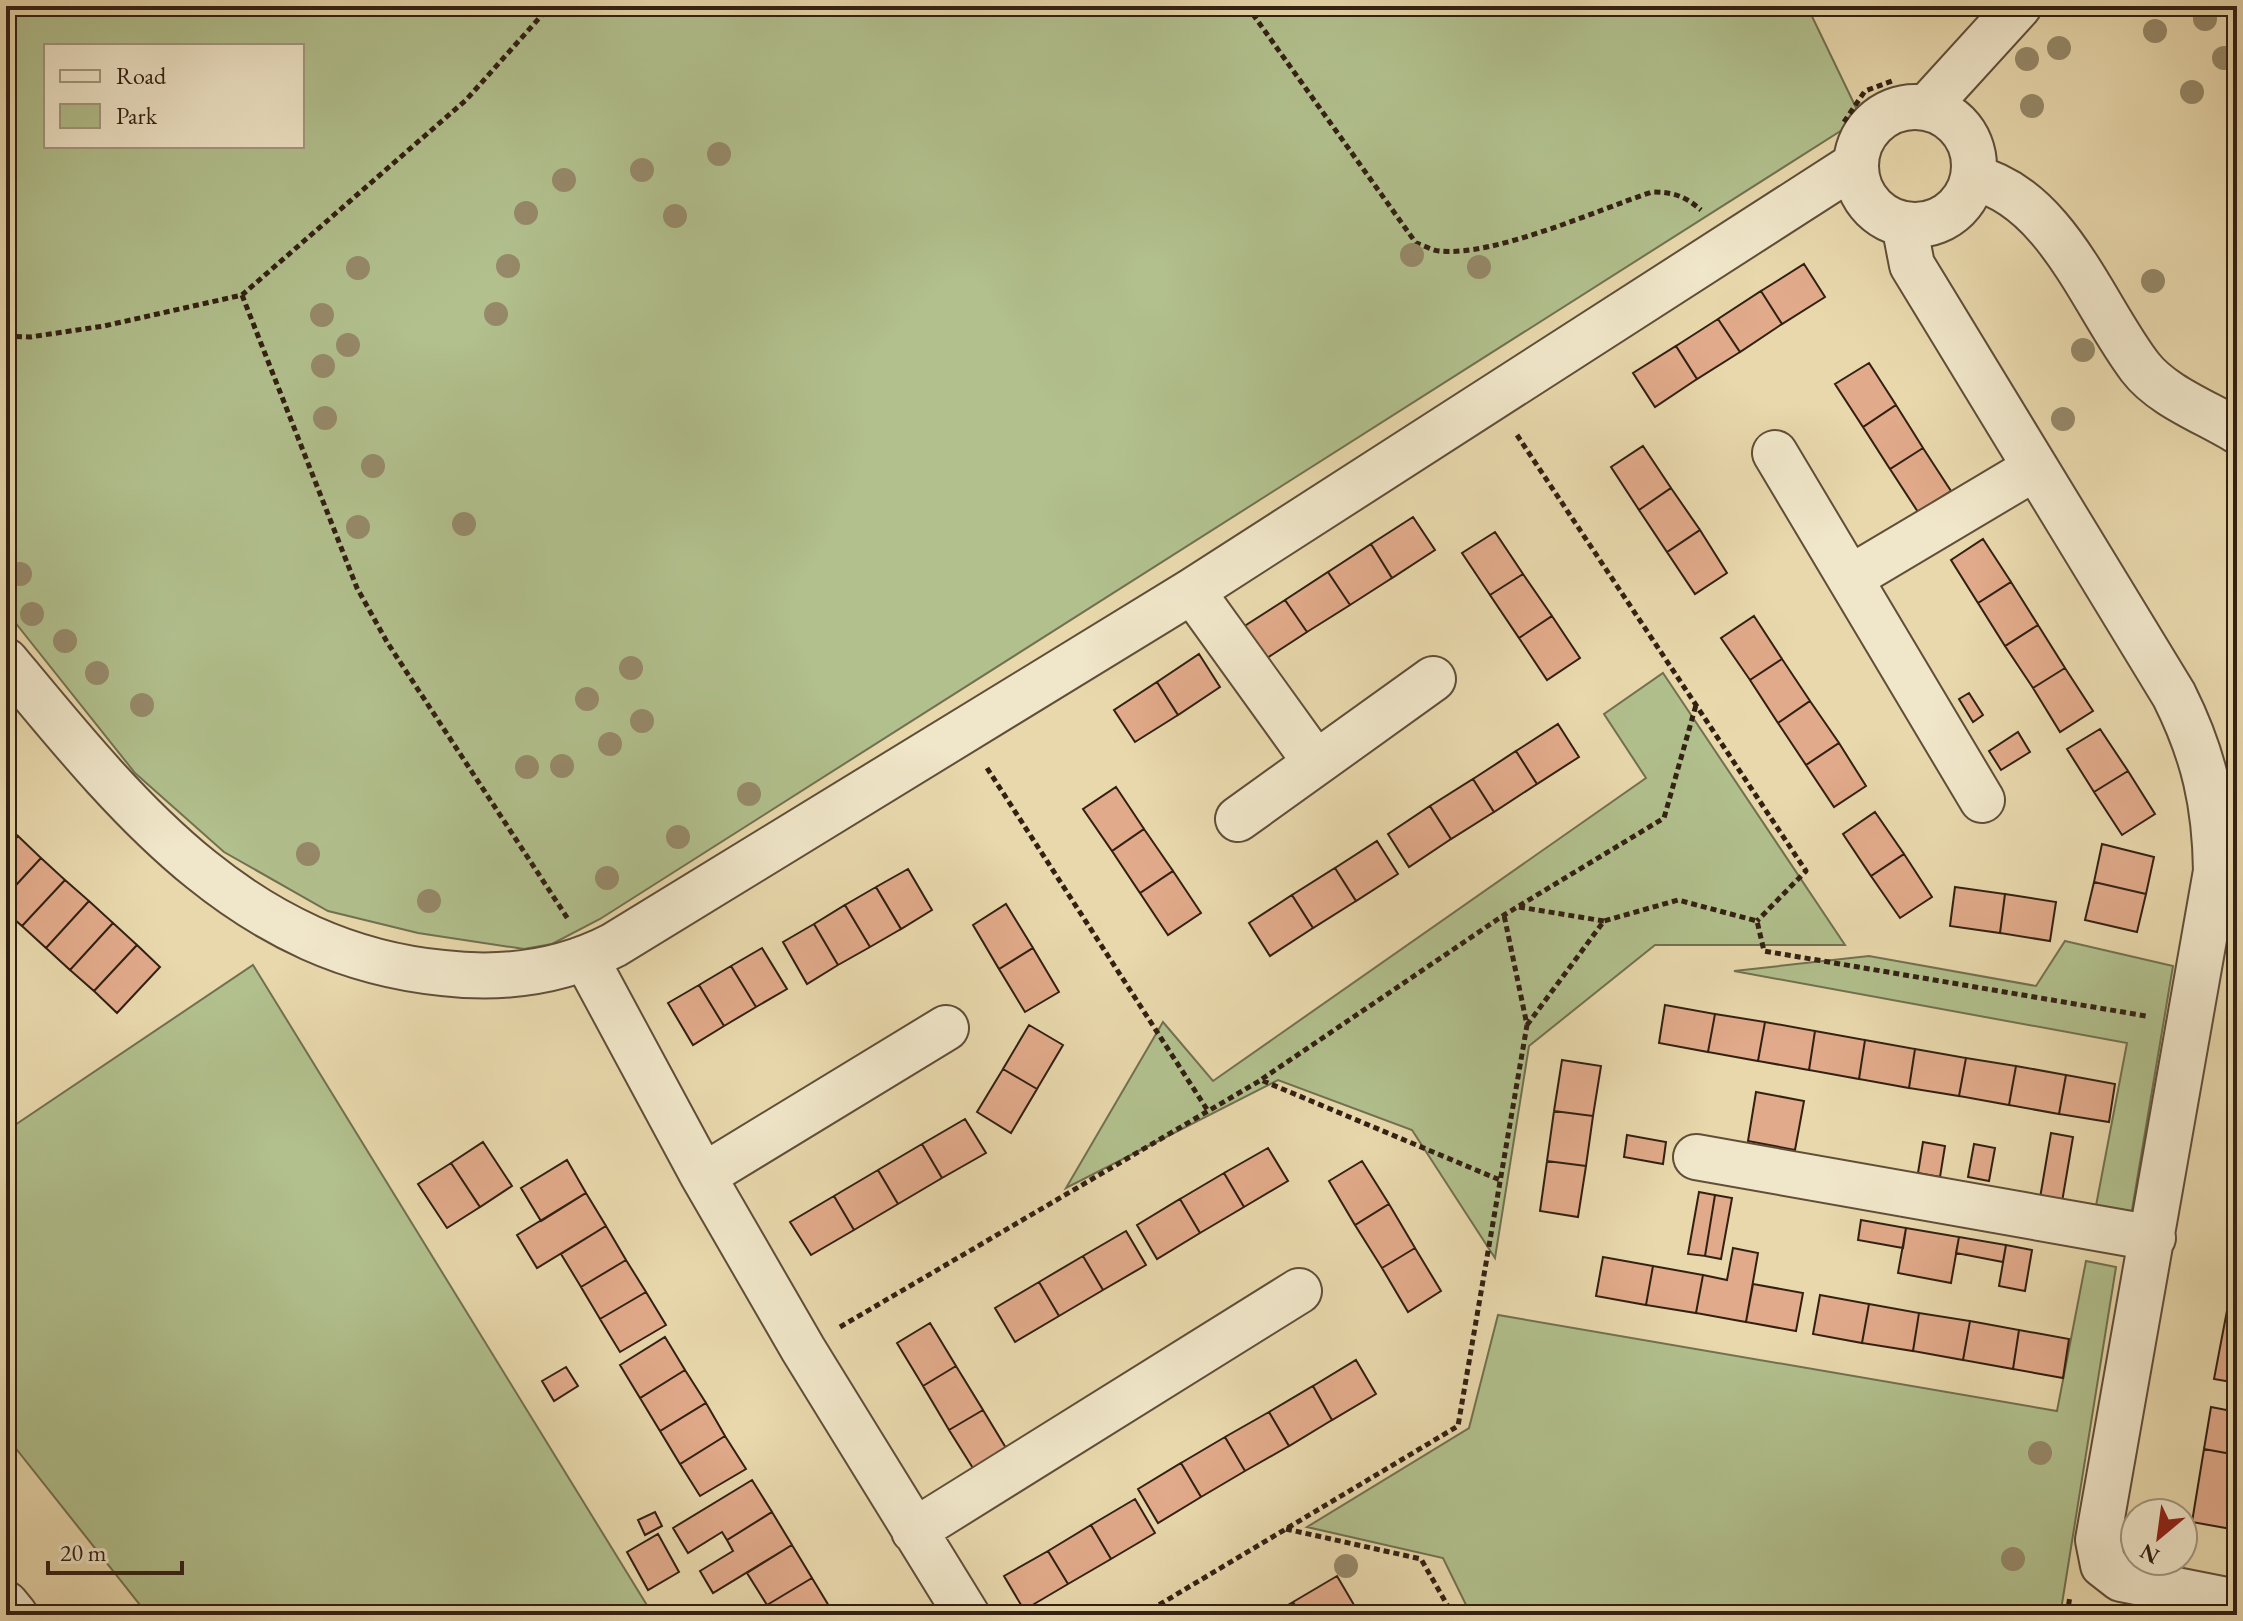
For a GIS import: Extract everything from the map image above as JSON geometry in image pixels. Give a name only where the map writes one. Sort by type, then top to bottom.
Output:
[{"type":"street","points":[[1927,107],[2019,6]]},
{"type":"street","points":[[1927,107],[1960,126],[1970,141],[1975,160],[1967,195],[1955,210],[1922,225],[1904,224],[1884,217],[1869,203],[1859,185],[1856,164],[1858,147],[1878,119],[1893,110],[1927,107]]},
{"type":"street","points":[[6,661],[85,755],[168,841],[224,888],[277,924],[349,956],[407,970],[502,976],[543,971],[586,959],[1192,591],[1856,164]]},
{"type":"street","points":[[1973,178],[1998,185],[2041,222],[2078,269],[2141,369],[2169,393],[2237,431]]},
{"type":"street","points":[[1904,224],[1912,265],[2174,695],[2205,766],[2216,834],[2216,871],[2098,1540],[2103,1565],[2142,1600],[2237,1602]]},
{"type":"street","points":[[1775,453],[1982,800]]},
{"type":"street","points":[[1850,578],[2035,468]]},
{"type":"street","points":[[1192,591],[1316,763]]},
{"type":"street","points":[[1238,819],[1433,679]]},
{"type":"street","points":[[586,959],[703,1176],[803,1349],[967,1615]]},
{"type":"street","points":[[703,1176],[946,1028]]},
{"type":"street","points":[[1696,1157],[2153,1238]]},
{"type":"street","points":[[914,1531],[1299,1291]]},
{"type":"street","points":[[6,1604],[15,1615]]},
{"type":"path","points":[[6,336],[30,337],[104,326],[242,295],[466,100],[550,6]]},
{"type":"path","points":[[1247,6],[1416,243],[1438,251],[1464,250],[1512,240],[1652,192],[1670,192],[1688,199],[1735,239]]},
{"type":"path","points":[[242,295],[357,588],[387,642],[567,917],[586,959]]},
{"type":"path","points":[[1492,398],[1806,871],[1757,921]]},
{"type":"path","points":[[803,1349],[1261,1080],[1504,915],[1664,818],[1696,705]]},
{"type":"path","points":[[963,730],[1208,1111]]},
{"type":"path","points":[[1518,907],[1604,921],[1678,900],[1757,921]]},
{"type":"path","points":[[1142,1615],[1458,1426],[1527,1025],[1504,915]]},
{"type":"path","points":[[1527,1025],[1604,921]]},
{"type":"path","points":[[1757,921],[1764,951],[2190,1024]]},
{"type":"path","points":[[1261,1080],[1500,1180]]},
{"type":"path","points":[[1285,1528],[1421,1559],[1453,1615]]},
{"type":"green space","points":[[6,6],[1807,6],[1861,118],[600,919],[552,944],[524,949],[418,933],[328,911],[224,852],[135,773],[6,611]]},
{"type":"green space","points":[[1663,673],[1845,945],[1655,945],[1529,1046],[1495,1258],[1412,1130],[1278,1080],[1066,1188],[1163,1022],[1213,1081],[1646,778],[1604,714]]},
{"type":"green space","points":[[2065,941],[2173,966],[2131,1216],[2095,1211],[2127,1043],[1734,971],[1869,956],[2036,986]]},
{"type":"green space","points":[[253,965],[653,1615],[148,1615],[6,1436],[6,1126],[9,1129]]},
{"type":"green space","points":[[2086,1261],[2116,1267],[2061,1610],[2092,1615],[1471,1615],[1443,1558],[1307,1527],[1469,1428],[1498,1315],[2057,1411]]},
{"type":"building","points":[[1804,264],[1825,297],[1782,324],[1761,291]]},
{"type":"building","points":[[1761,291],[1782,324],[1740,352],[1718,319]]},
{"type":"building","points":[[1718,319],[1740,352],[1697,379],[1676,346]]},
{"type":"building","points":[[1676,346],[1697,379],[1655,407],[1633,373]]},
{"type":"building","points":[[1869,363],[1896,405],[1863,427],[1835,384]]},
{"type":"building","points":[[1896,405],[1923,448],[1890,469],[1863,427]]},
{"type":"building","points":[[1643,446],[1671,488],[1639,510],[1611,467]]},
{"type":"building","points":[[1923,448],[1951,491],[1918,512],[1890,469]]},
{"type":"building","points":[[1671,488],[1700,530],[1667,552],[1639,510]]},
{"type":"building","points":[[1413,517],[1435,550],[1392,578],[1371,544]]},
{"type":"building","points":[[1700,530],[1727,573],[1695,594],[1667,552]]},
{"type":"building","points":[[1495,532],[1523,574],[1490,595],[1462,553]]},
{"type":"building","points":[[1983,539],[2011,582],[1978,603],[1951,560]]},
{"type":"building","points":[[1371,544],[1392,578],[1350,605],[1328,572]]},
{"type":"building","points":[[1328,572],[1350,605],[1307,632],[1285,600]]},
{"type":"building","points":[[1523,574],[1552,616],[1519,638],[1490,595]]},
{"type":"building","points":[[2011,582],[2038,625],[2005,646],[1978,603]]},
{"type":"building","points":[[1285,600],[1307,632],[1264,660],[1243,627]]},
{"type":"building","points":[[1552,616],[1580,658],[1547,680],[1519,638]]},
{"type":"building","points":[[1754,616],[1782,659],[1750,680],[1721,638]]},
{"type":"building","points":[[2038,625],[2065,668],[2033,688],[2005,646]]},
{"type":"building","points":[[1199,654],[1220,687],[1178,715],[1157,682]]},
{"type":"building","points":[[1782,659],[1810,701],[1778,723],[1750,680]]},
{"type":"building","points":[[2065,668],[2093,711],[2060,732],[2033,688]]},
{"type":"building","points":[[1157,682],[1178,715],[1135,742],[1114,710]]},
{"type":"building","points":[[1969,693],[1983,715],[1973,722],[1959,699]]},
{"type":"building","points":[[1810,701],[1839,743],[1806,765],[1778,723]]},
{"type":"building","points":[[1558,724],[1579,757],[1537,784],[1516,751]]},
{"type":"building","points":[[2100,729],[2128,771],[2094,792],[2067,749]]},
{"type":"building","points":[[2018,732],[2030,752],[2001,770],[1989,751]]},
{"type":"building","points":[[1839,743],[1866,786],[1834,807],[1806,765]]},
{"type":"building","points":[[1516,751],[1537,784],[1494,812],[1473,779]]},
{"type":"building","points":[[2128,771],[2155,814],[2122,835],[2094,792]]},
{"type":"building","points":[[1473,779],[1494,812],[1451,839],[1430,806]]},
{"type":"building","points":[[1116,787],[1144,829],[1112,851],[1083,809]]},
{"type":"building","points":[[1430,806],[1451,839],[1409,867],[1388,834]]},
{"type":"building","points":[[1875,812],[1904,854],[1871,876],[1843,834]]},
{"type":"building","points":[[6,826],[18,836],[6,849]]},
{"type":"building","points":[[1144,829],[1173,871],[1140,893],[1112,851]]},
{"type":"building","points":[[18,836],[41,858],[6,896],[6,849]]},
{"type":"building","points":[[1377,841],[1398,874],[1356,901],[1335,868]]},
{"type":"building","points":[[2102,844],[2154,857],[2146,894],[2094,882]]},
{"type":"building","points":[[1904,854],[1932,897],[1900,918],[1871,876]]},
{"type":"building","points":[[41,858],[65,880],[22,926],[6,912],[6,896]]},
{"type":"building","points":[[1335,868],[1356,901],[1313,928],[1292,895]]},
{"type":"building","points":[[908,869],[932,910],[901,929],[876,887]]},
{"type":"building","points":[[1173,871],[1201,913],[1168,935],[1140,893]]},
{"type":"building","points":[[65,880],[89,901],[46,948],[22,926]]},
{"type":"building","points":[[2094,882],[2146,894],[2137,932],[2085,920]]},
{"type":"building","points":[[876,887],[901,929],[870,947],[845,905]]},
{"type":"building","points":[[1955,887],[2005,894],[2000,933],[1950,926]]},
{"type":"building","points":[[2005,894],[2056,902],[2050,941],[2000,933]]},
{"type":"building","points":[[1292,895],[1313,928],[1270,956],[1249,923]]},
{"type":"building","points":[[89,901],[113,923],[70,970],[46,948]]},
{"type":"building","points":[[1006,904],[1033,948],[999,969],[973,925]]},
{"type":"building","points":[[845,905],[870,947],[838,965],[814,924]]},
{"type":"building","points":[[113,923],[137,945],[94,991],[70,970]]},
{"type":"building","points":[[814,924],[838,965],[807,984],[783,942]]},
{"type":"building","points":[[137,945],[160,967],[117,1013],[94,991]]},
{"type":"building","points":[[762,948],[787,989],[756,1007],[731,966]]},
{"type":"building","points":[[1033,948],[1059,992],[1025,1012],[999,969]]},
{"type":"building","points":[[731,966],[756,1007],[724,1026],[699,985]]},
{"type":"building","points":[[699,985],[724,1026],[693,1045],[668,1003]]},
{"type":"building","points":[[1665,1005],[1715,1014],[1708,1052],[1659,1043]]},
{"type":"building","points":[[1715,1014],[1765,1022],[1758,1061],[1708,1052]]},
{"type":"building","points":[[1765,1022],[1815,1031],[1809,1070],[1758,1061]]},
{"type":"building","points":[[1029,1025],[1063,1045],[1037,1089],[1003,1069]]},
{"type":"building","points":[[1815,1031],[1865,1040],[1859,1079],[1809,1070]]},
{"type":"building","points":[[1865,1040],[1915,1049],[1909,1088],[1859,1079]]},
{"type":"building","points":[[1915,1049],[1966,1058],[1959,1096],[1909,1088]]},
{"type":"building","points":[[1966,1058],[2016,1066],[2009,1105],[1959,1096]]},
{"type":"building","points":[[1562,1060],[1601,1066],[1593,1116],[1554,1111]]},
{"type":"building","points":[[2016,1066],[2066,1075],[2059,1114],[2009,1105]]},
{"type":"building","points":[[1003,1069],[1037,1089],[1011,1133],[977,1112]]},
{"type":"building","points":[[2066,1075],[2115,1084],[2109,1122],[2059,1114]]},
{"type":"building","points":[[1756,1092],[1804,1101],[1795,1150],[1748,1141]]},
{"type":"building","points":[[1554,1111],[1593,1116],[1586,1166],[1547,1161]]},
{"type":"building","points":[[965,1119],[986,1153],[942,1178],[922,1144]]},
{"type":"building","points":[[2051,1133],[2073,1137],[2062,1202],[2040,1198]]},
{"type":"building","points":[[1627,1135],[1666,1142],[1663,1164],[1624,1157]]},
{"type":"building","points":[[483,1142],[512,1186],[480,1207],[451,1163]]},
{"type":"building","points":[[1923,1142],[1945,1146],[1940,1177],[1918,1173]]},
{"type":"building","points":[[922,1144],[942,1178],[898,1204],[878,1170]]},
{"type":"building","points":[[1974,1144],[1995,1148],[1989,1181],[1968,1177]]},
{"type":"building","points":[[1268,1148],[1288,1181],[1244,1207],[1224,1173]]},
{"type":"building","points":[[567,1160],[586,1193],[541,1221],[521,1188]]},
{"type":"building","points":[[1362,1161],[1389,1204],[1355,1225],[1329,1181]]},
{"type":"building","points":[[1547,1161],[1586,1166],[1578,1217],[1540,1211]]},
{"type":"building","points":[[451,1163],[480,1207],[447,1228],[418,1184]]},
{"type":"building","points":[[878,1170],[898,1204],[854,1230],[834,1196]]},
{"type":"building","points":[[1224,1173],[1244,1207],[1200,1233],[1180,1199]]},
{"type":"building","points":[[1699,1192],[1715,1195],[1705,1256],[1688,1254]]},
{"type":"building","points":[[586,1193],[606,1226],[537,1268],[517,1235]]},
{"type":"building","points":[[1715,1195],[1732,1198],[1721,1259],[1705,1256]]},
{"type":"building","points":[[834,1196],[854,1230],[811,1255],[790,1222]]},
{"type":"building","points":[[1180,1199],[1200,1233],[1157,1259],[1137,1225]]},
{"type":"building","points":[[1389,1204],[1415,1248],[1382,1268],[1355,1225]]},
{"type":"building","points":[[1861,1220],[1906,1228],[1903,1248],[1858,1240]]},
{"type":"building","points":[[606,1226],[626,1260],[581,1287],[561,1254]]},
{"type":"building","points":[[1906,1228],[1959,1237],[1951,1283],[1898,1273]]},
{"type":"building","points":[[1126,1231],[1146,1265],[1103,1290],[1083,1256]]},
{"type":"building","points":[[1959,1237],[2006,1245],[2003,1262],[1956,1253]]},
{"type":"building","points":[[2006,1245],[2032,1250],[2025,1291],[1999,1286]]},
{"type":"building","points":[[1415,1248],[1441,1291],[1408,1312],[1382,1268]]},
{"type":"building","points":[[1733,1248],[1758,1253],[1746,1322],[1696,1313],[1703,1275],[1727,1280]]},
{"type":"building","points":[[1083,1256],[1103,1290],[1059,1316],[1039,1282]]},
{"type":"building","points":[[1603,1257],[1653,1266],[1646,1305],[1596,1296]]},
{"type":"building","points":[[2237,1258],[2237,1383],[2214,1379]]},
{"type":"building","points":[[626,1260],[646,1292],[600,1319],[581,1287]]},
{"type":"building","points":[[1653,1266],[1703,1275],[1696,1313],[1646,1305]]},
{"type":"building","points":[[1039,1282],[1059,1316],[1015,1342],[995,1308]]},
{"type":"building","points":[[1753,1284],[1803,1293],[1796,1331],[1746,1322]]},
{"type":"building","points":[[646,1292],[666,1325],[620,1352],[600,1319]]},
{"type":"building","points":[[1820,1295],[1869,1304],[1862,1343],[1813,1334]]},
{"type":"building","points":[[1869,1304],[1919,1313],[1913,1351],[1862,1343]]},
{"type":"building","points":[[1919,1313],[1970,1321],[1963,1360],[1913,1351]]},
{"type":"building","points":[[1970,1321],[2019,1330],[2013,1369],[1963,1360]]},
{"type":"building","points":[[930,1323],[956,1366],[923,1386],[897,1343]]},
{"type":"building","points":[[2019,1330],[2069,1339],[2063,1378],[2013,1369]]},
{"type":"building","points":[[665,1337],[685,1370],[640,1398],[620,1365]]},
{"type":"building","points":[[1356,1360],[1376,1394],[1332,1420],[1313,1386]]},
{"type":"building","points":[[956,1366],[983,1410],[949,1430],[923,1386]]},
{"type":"building","points":[[566,1367],[578,1386],[554,1401],[542,1381]]},
{"type":"building","points":[[685,1370],[706,1403],[660,1431],[640,1398]]},
{"type":"building","points":[[1313,1386],[1332,1420],[1289,1446],[1269,1412]]},
{"type":"building","points":[[706,1403],[725,1436],[680,1464],[660,1431]]},
{"type":"building","points":[[2211,1407],[2237,1412],[2237,1455],[2204,1449]]},
{"type":"building","points":[[983,1410],[1009,1453],[976,1473],[949,1430]]},
{"type":"building","points":[[1269,1412],[1289,1446],[1245,1471],[1225,1437]]},
{"type":"building","points":[[725,1436],[746,1469],[700,1496],[680,1464]]},
{"type":"building","points":[[1225,1437],[1245,1471],[1201,1497],[1181,1463]]},
{"type":"building","points":[[2204,1449],[2237,1455],[2237,1530],[2199,1523],[2199,1497],[2196,1497]]},
{"type":"building","points":[[1181,1463],[1201,1497],[1158,1523],[1138,1489]]},
{"type":"building","points":[[752,1480],[772,1512],[727,1540],[722,1532],[688,1553],[673,1528]]},
{"type":"building","points":[[1135,1499],[1155,1533],[1111,1559],[1091,1525]]},
{"type":"building","points":[[655,1512],[662,1526],[645,1535],[638,1520]]},
{"type":"building","points":[[772,1512],[792,1545],[713,1593],[700,1571],[733,1551],[727,1540]]},
{"type":"building","points":[[1091,1525],[1111,1559],[1068,1584],[1048,1551]]},
{"type":"building","points":[[658,1534],[679,1572],[648,1590],[627,1552]]},
{"type":"building","points":[[792,1545],[812,1578],[767,1605],[747,1573]]},
{"type":"building","points":[[1048,1551],[1068,1584],[1024,1610],[1004,1576]]},
{"type":"building","points":[[1337,1576],[1357,1610],[1348,1615],[1301,1615],[1293,1602]]},
{"type":"building","points":[[812,1578],[832,1611],[826,1615],[773,1615],[767,1605]]},
{"type":"building","points":[[1293,1602],[1301,1615],[1271,1615]]}]
